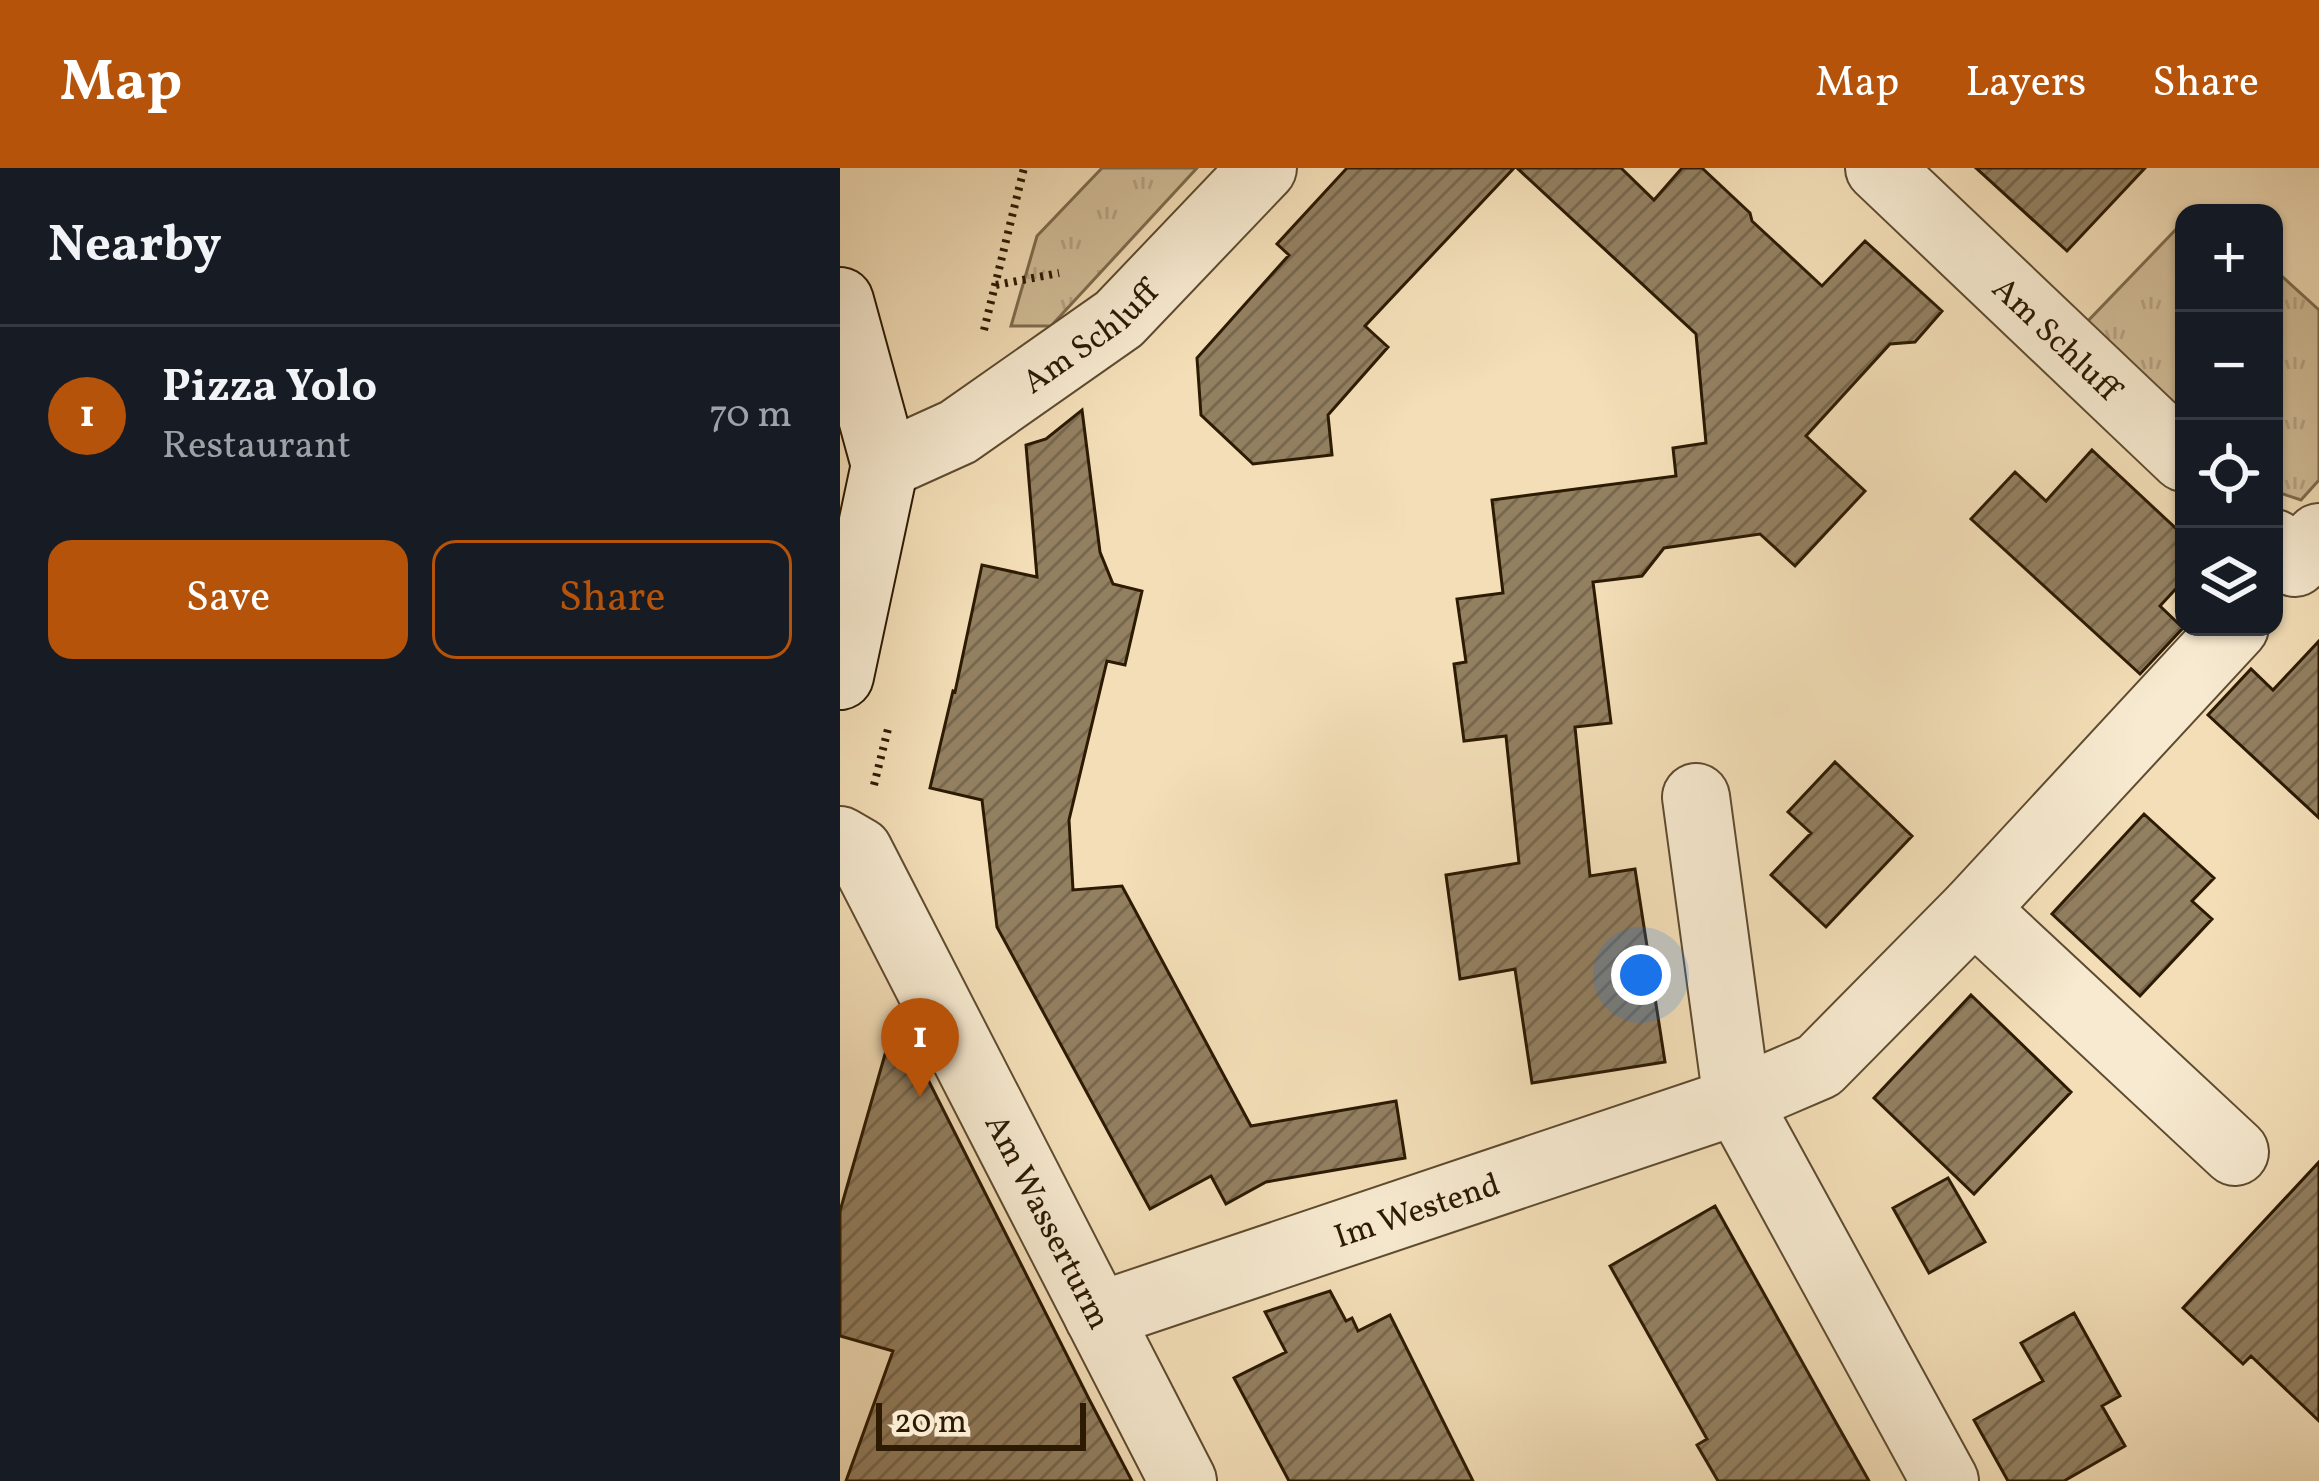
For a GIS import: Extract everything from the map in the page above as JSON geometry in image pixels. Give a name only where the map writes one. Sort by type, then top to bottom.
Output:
[{"type":"street","name":"Am Schluff","points":[[885,465],[958,432],[1119,319],[1263,168]]},
{"type":"street","name":"Am Schluff","points":[[1879,168],[2175,449]]},
{"type":"street","points":[[840,301],[885,465],[840,676]]},
{"type":"street","name":"Im Westend","points":[[1098,1316],[1737,1101],[1819,1066],[1973,909],[2227,636]]},
{"type":"street","points":[[1696,797],[1737,1101],[1945,1481]]},
{"type":"street","name":"Am Wasserturm","points":[[840,840],[859,851],[1183,1481]]},
{"type":"street","points":[[1973,909],[2235,1152]]},
{"type":"path","points":[[1024,168],[996,285],[1063,273]]},
{"type":"green space","points":[[1102,168],[1197,168],[1051,326],[1011,326],[1037,236]]},
{"type":"green space","points":[[2175,230],[2175,406],[2086,323]]},
{"type":"green space","points":[[2283,277],[2319,310],[2319,480],[2301,500],[2283,494]]},
{"type":"building","points":[[1347,168],[1514,168],[1365,326],[1388,347],[1328,415],[1332,455],[1253,464],[1201,415],[1197,358],[1289,255],[1277,244]]},
{"type":"building","points":[[1517,168],[1621,168],[1654,200],[1682,168],[1702,168],[1822,286],[1865,241],[1942,311],[1915,342],[1890,344],[1806,436],[1865,491],[1795,566],[1760,534],[1664,548],[1642,576],[1593,582],[1611,723],[1575,727],[1590,876],[1635,869],[1665,1062],[1532,1083],[1515,969],[1460,979],[1446,875],[1519,863],[1506,736],[1464,741],[1454,664],[1466,662],[1457,599],[1503,593],[1492,500],[1676,476],[1673,448],[1706,443],[1696,334]]},
{"type":"building","points":[[1976,168],[2145,168],[2067,251]]},
{"type":"building","points":[[1082,410],[1100,552],[1113,584],[1142,591],[1125,665],[1107,661],[1069,820],[1073,890],[1122,886],[1251,1126],[1396,1101],[1405,1158],[1266,1182],[1226,1204],[1211,1176],[1150,1209],[997,927],[982,800],[930,788],[982,565],[1037,577],[1026,445],[1046,439]]},
{"type":"building","points":[[2092,450],[2175,528],[2175,590],[2160,606],[2175,620],[2176,636],[2140,674],[1971,519],[2015,472],[2046,501]]},
{"type":"building","points":[[2319,641],[2319,818],[2208,715],[2251,669],[2273,690]]},
{"type":"building","points":[[1835,762],[1912,836],[1826,927],[1771,875],[1811,833],[1788,812]]},
{"type":"building","points":[[2144,814],[2214,878],[2192,901],[2212,919],[2140,996],[2052,914]]},
{"type":"building","points":[[1971,995],[2071,1092],[1974,1194],[1874,1098]]},
{"type":"building","points":[[896,1016],[1132,1481],[846,1481],[893,1351],[840,1336],[840,1211]]},
{"type":"building","points":[[2319,1162],[2319,1421],[2251,1356],[2243,1364],[2183,1308]]},
{"type":"building","points":[[1948,1178],[1985,1242],[1929,1273],[1893,1208]]},
{"type":"building","points":[[1715,1206],[1869,1481],[1718,1481],[1697,1445],[1707,1439],[1610,1266]]},
{"type":"building","points":[[1330,1291],[1346,1321],[1352,1318],[1358,1331],[1390,1315],[1473,1481],[1289,1481],[1234,1378],[1286,1352],[1265,1312]]},
{"type":"building","points":[[2074,1313],[2120,1396],[2102,1406],[2125,1446],[2064,1481],[2008,1481],[1974,1420],[2043,1381],[2021,1343]]},
{"type":"place","name":"Pizza Yolo","points":[[920,1097]]}]
